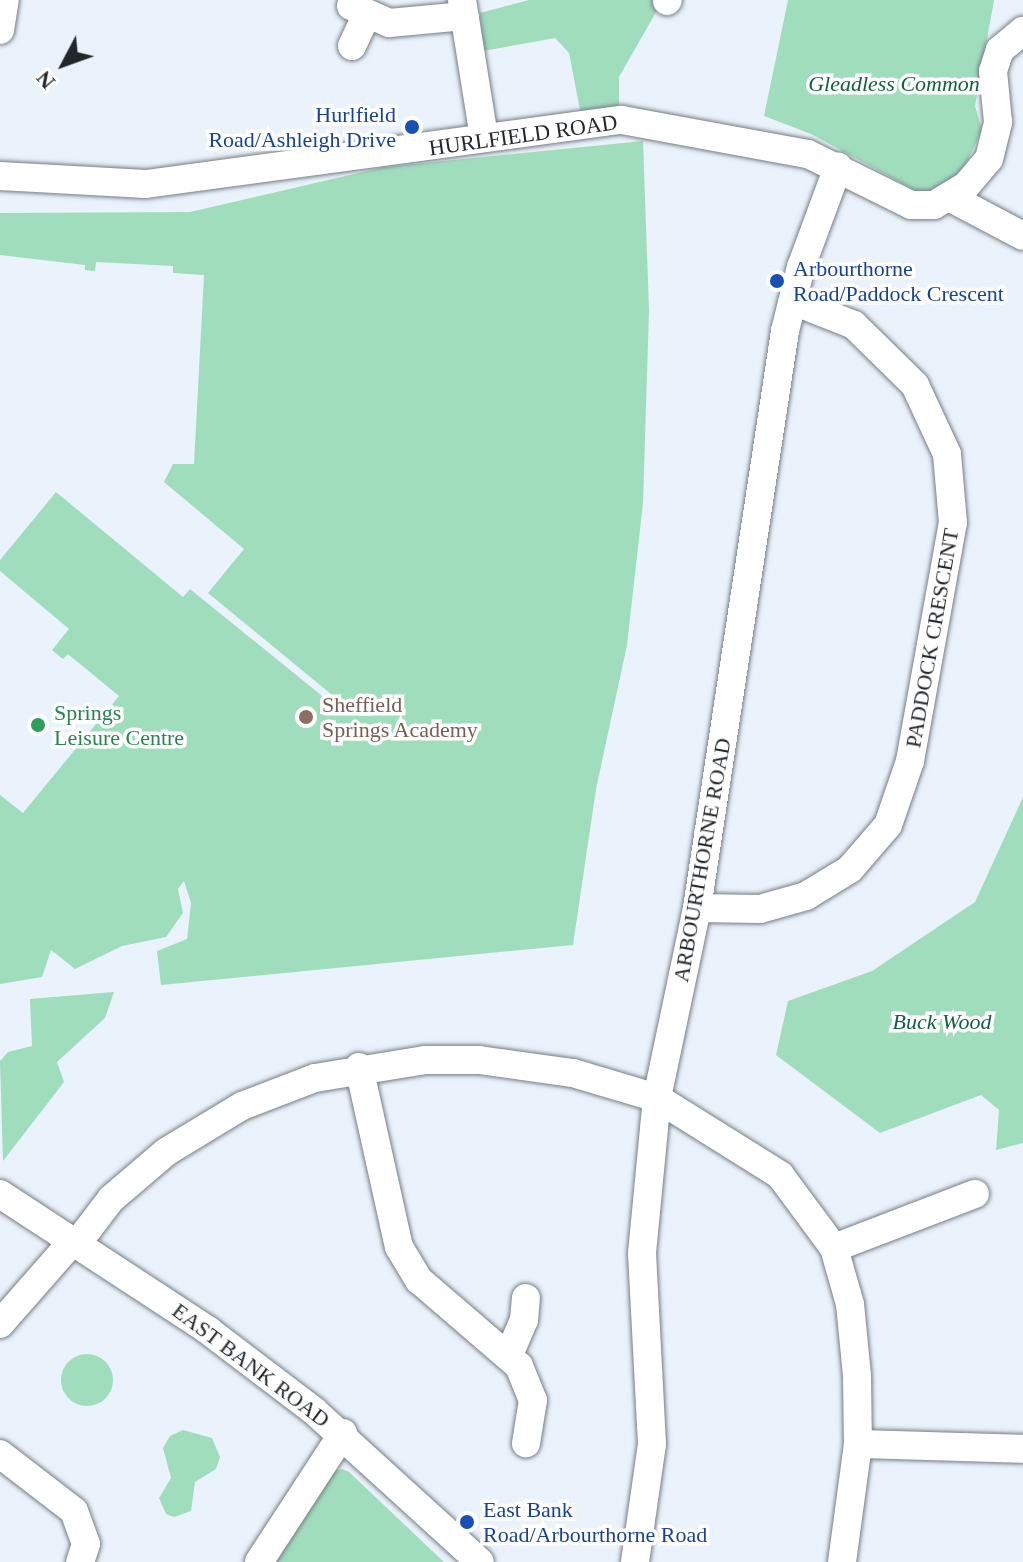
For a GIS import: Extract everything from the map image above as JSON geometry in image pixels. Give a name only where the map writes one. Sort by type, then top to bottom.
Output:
[{"type":"street","points":[[0,30],[5,0]]},
{"type":"street","points":[[352,46],[358,11],[411,24],[464,8],[484,137]]},
{"type":"street","points":[[1023,31],[1000,50],[993,71],[998,122],[989,159],[951,198],[989,215],[1023,236]]},
{"type":"street","name":"HURLFIELD ROAD","points":[[0,176],[146,184],[622,120],[758,142],[838,167],[911,205],[951,198]]},
{"type":"street","name":"ARBOURTHORNE ROAD","points":[[635,1562],[652,1444],[643,1240],[657,1098],[697,908],[757,495],[793,301],[838,167]]},
{"type":"street","points":[[989,215],[1023,210]]},
{"type":"street","name":"PADDOCK CRESCENT","points":[[697,908],[760,909],[806,896],[850,869],[888,825],[910,761],[953,523],[947,454],[915,385],[854,325],[793,301]]},
{"type":"street","points":[[0,1324],[111,1199],[202,1127],[269,1094],[359,1067],[479,1060],[573,1073],[657,1098],[780,1175],[834,1248],[854,1337],[858,1444],[842,1562]]},
{"type":"street","points":[[359,1067],[382,1188],[406,1262],[428,1289],[509,1355],[529,1382],[533,1400],[526,1443]]},
{"type":"street","name":"EAST BANK ROAD","points":[[0,1194],[209,1331],[343,1433],[480,1562]]},
{"type":"street","points":[[834,1248],[975,1194]]},
{"type":"street","points":[[509,1355],[524,1320],[526,1298]]},
{"type":"street","points":[[259,1562],[343,1433]]},
{"type":"street","points":[[858,1444],[1023,1449]]},
{"type":"street","points":[[0,1454],[74,1511],[86,1544],[80,1562]]},
{"type":"green space","points":[[529,0],[663,0],[619,77],[619,108],[581,115],[569,53],[555,38],[483,51],[480,13]]},
{"type":"green space","name":"Gleadless Common","points":[[788,0],[994,0],[975,106],[982,130],[964,168],[937,189],[918,192],[811,134],[764,116]]},
{"type":"green space","name":"Sheffield Springs Academy","points":[[643,141],[649,310],[643,503],[627,645],[596,789],[573,945],[161,985],[157,951],[187,939],[191,903],[184,881],[178,889],[183,913],[166,937],[122,946],[75,969],[51,950],[42,977],[0,984],[0,795],[23,813],[119,696],[68,654],[63,659],[52,650],[69,629],[0,571],[0,560],[56,492],[183,597],[190,589],[332,704],[337,699],[208,593],[244,549],[164,482],[173,464],[194,464],[204,275],[173,273],[173,266],[96,262],[95,271],[85,270],[85,265],[0,255],[0,213],[190,212],[384,167]]},
{"type":"green space","name":"Buck Wood","points":[[1023,797],[1023,1143],[996,1150],[999,1110],[981,1095],[880,1133],[776,1055],[788,1001],[872,971],[975,902]]},
{"type":"green space","points":[[114,992],[105,1018],[57,1062],[64,1082],[3,1161],[0,1061],[8,1052],[32,1046],[30,999]]},
{"type":"green space","points":[[87,1354],[105,1362],[113,1380],[105,1398],[87,1406],[69,1398],[61,1380],[69,1362]]},
{"type":"green space","points":[[183,1430],[212,1438],[220,1457],[216,1469],[195,1482],[191,1511],[174,1517],[166,1514],[159,1498],[171,1478],[163,1448],[170,1436]]},
{"type":"green space","points":[[342,1469],[349,1472],[444,1562],[268,1562],[332,1472]]},
{"type":"place","name":"Hurlfield Road/Ashleigh Drive","points":[[412,127]]},
{"type":"place","name":"Arbourthorne Road/Paddock Crescent","points":[[777,281]]},
{"type":"place","name":"Sheffield Springs Academy","points":[[306,717]]},
{"type":"place","name":"Springs Leisure Centre","points":[[38,725]]},
{"type":"place","name":"East Bank Road/Arbourthorne Road","points":[[467,1522]]}]
